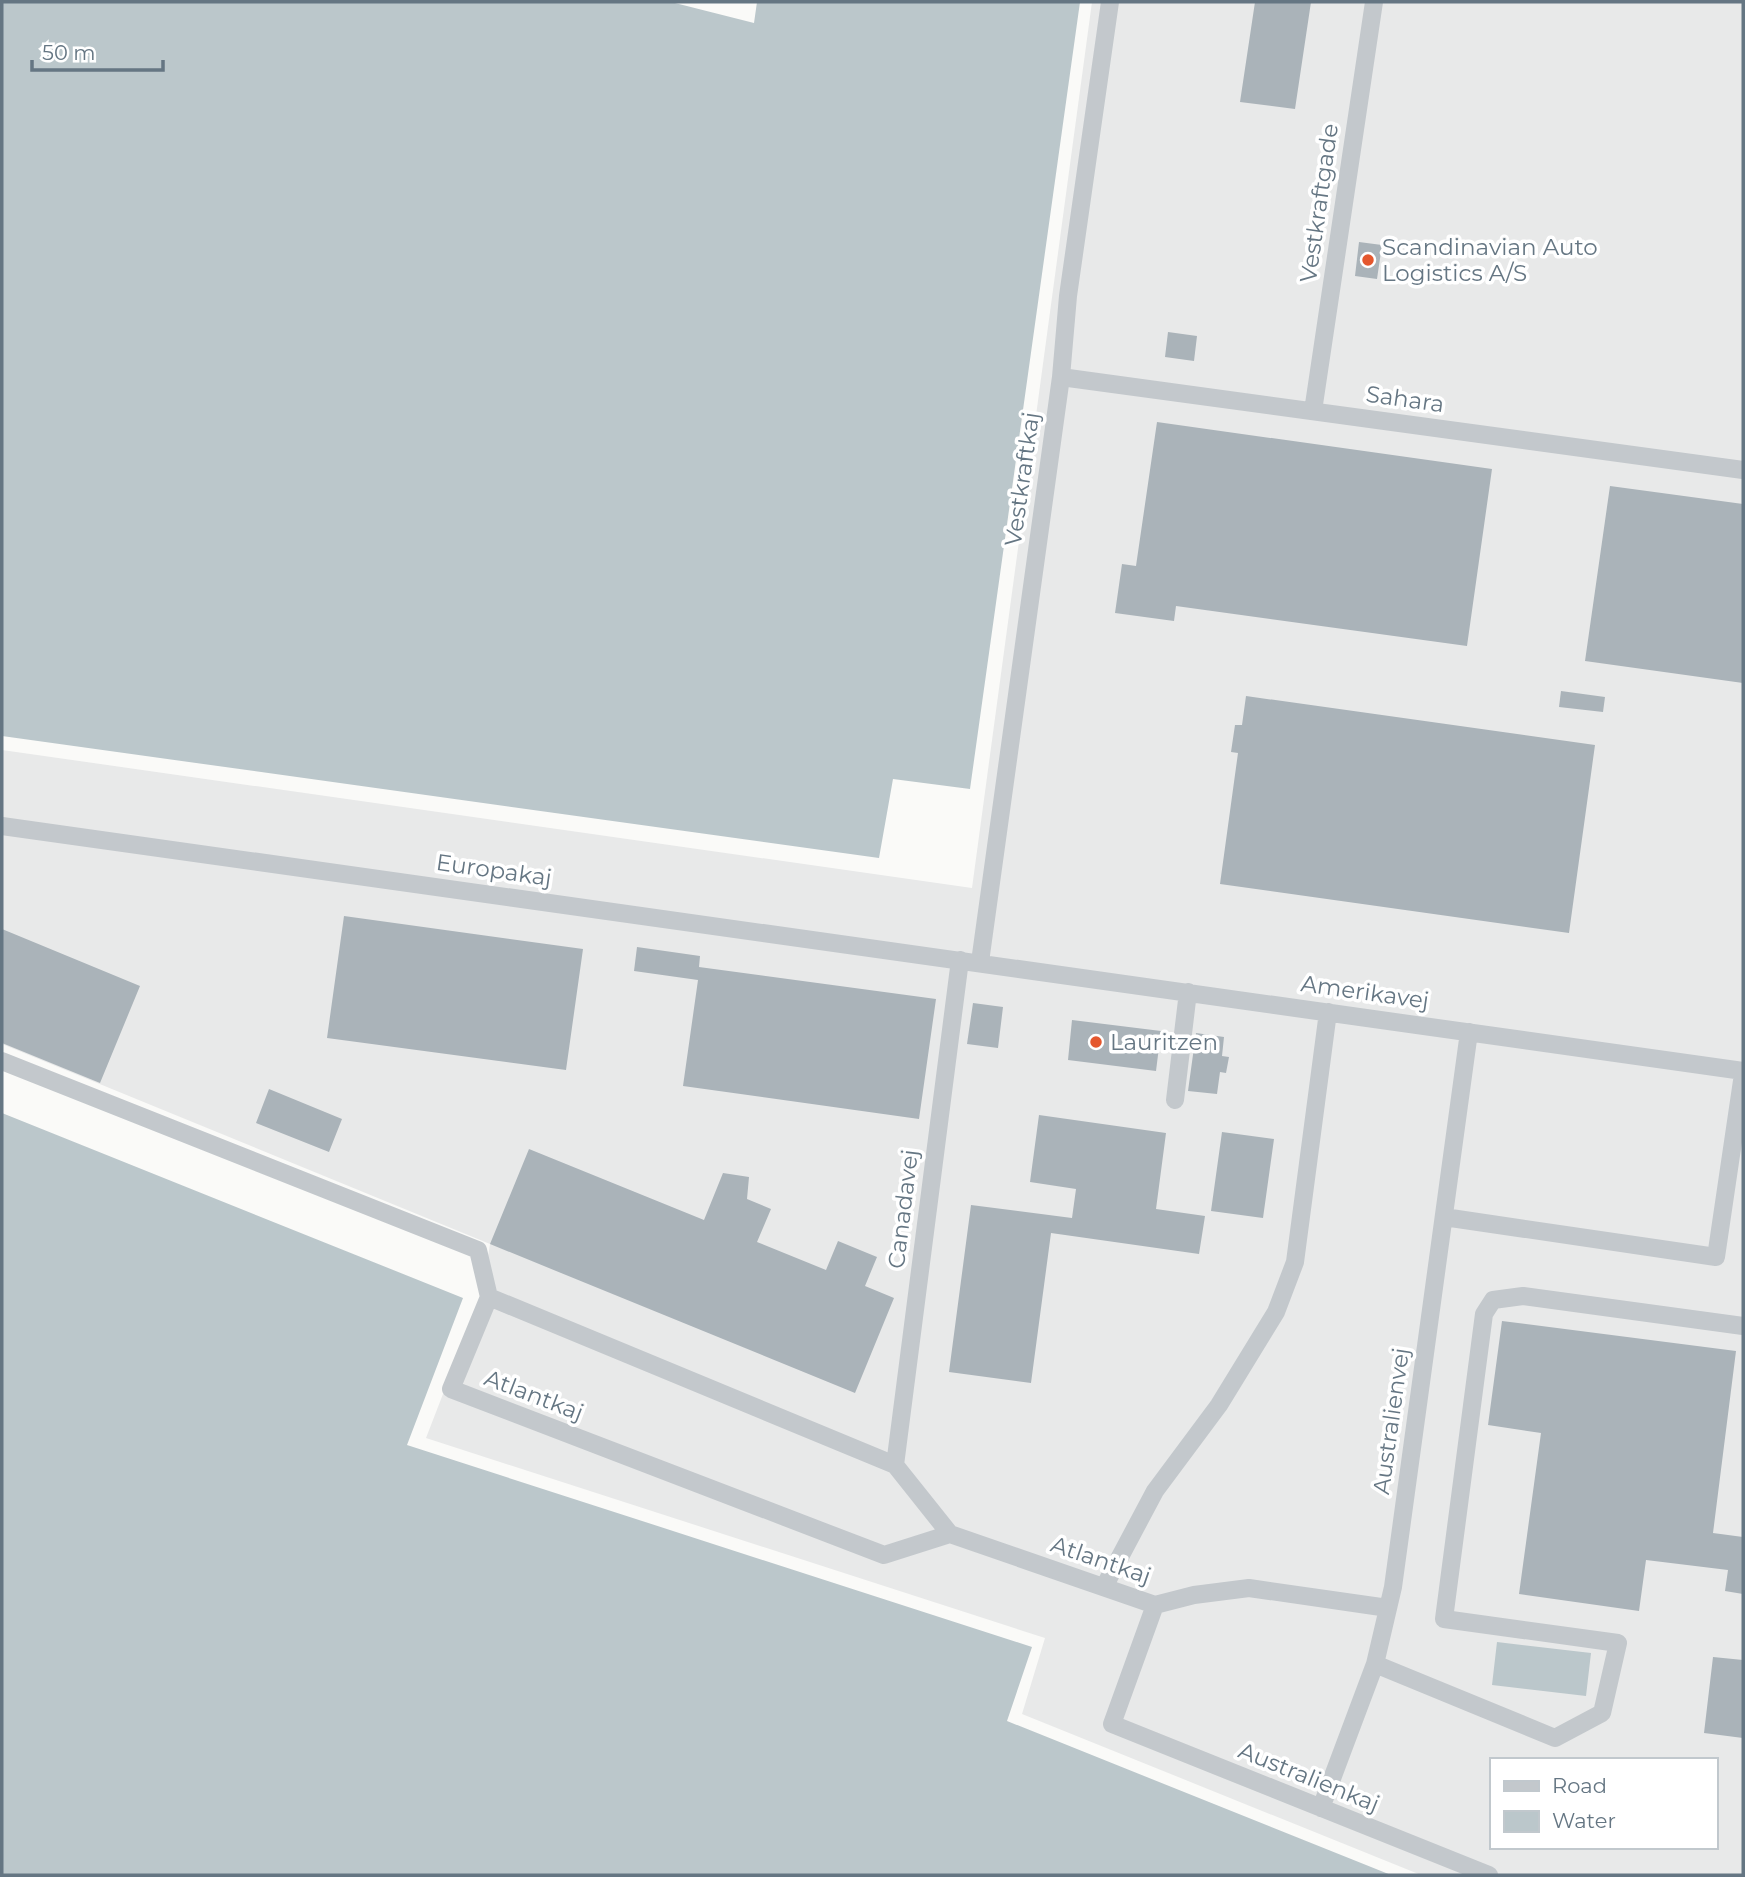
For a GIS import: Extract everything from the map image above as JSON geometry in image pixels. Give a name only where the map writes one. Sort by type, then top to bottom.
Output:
[{"type":"street","name":"Vestkraftkaj","points":[[981,962],[1060,377],[1068,296],[1110,2]]},
{"type":"street","name":"Vestkraftgade","points":[[1313,411],[1374,2]]},
{"type":"street","name":"Sahara","points":[[1060,377],[1743,470]]},
{"type":"street","name":"Europakaj","points":[[2,826],[981,962]]},
{"type":"street","name":"Canadavej","points":[[895,1465],[960,960]]},
{"type":"street","name":"Amerikavej","points":[[981,962],[1743,1072]]},
{"type":"street","points":[[1175,1100],[1188,992]]},
{"type":"street","points":[[1104,1587],[1155,1491],[1219,1405],[1276,1312],[1295,1262],[1328,1012]]},
{"type":"street","name":"Australienvej","points":[[1321,1808],[1375,1664],[1393,1587],[1469,1032]]},
{"type":"street","points":[[2,1061],[478,1250],[489,1297],[895,1465],[950,1534]]},
{"type":"street","points":[[1444,1217],[1716,1257],[1743,1072]]},
{"type":"street","points":[[1375,1664],[1555,1738],[1602,1713],[1618,1643],[1444,1619],[1484,1314],[1493,1300],[1523,1296],[1743,1326]]},
{"type":"street","name":"Atlantkaj","points":[[489,1297],[451,1389],[884,1555],[950,1534],[1155,1605],[1112,1724]]},
{"type":"street","points":[[1155,1605],[1194,1595],[1249,1588],[1388,1608]]},
{"type":"street","name":"Australienkaj","points":[[1112,1724],[1489,1875]]},
{"type":"shaded area","points":[[1092,2],[1743,2],[1743,1875],[1421,1875],[1022,1714],[1045,1638],[426,1438],[482,1293],[490,1244],[2,1044],[2,750],[972,888]]},
{"type":"water","points":[[2,2],[671,2],[754,23],[757,2],[1080,2],[970,789],[893,779],[879,858],[2,736]]},
{"type":"water","points":[[2,1113],[463,1298],[407,1445],[1032,1647],[1007,1721],[1391,1875],[2,1875]]},
{"type":"water","points":[[1497,1642],[1591,1653],[1586,1696],[1492,1685]]},
{"type":"building","points":[[1255,2],[1311,2],[1295,109],[1240,102]]},
{"type":"building","name":"Scandinavian Auto Logistics A/S","points":[[1359,242],[1382,245],[1377,279],[1355,276]]},
{"type":"building","points":[[1168,332],[1197,336],[1194,361],[1165,357]]},
{"type":"building","points":[[1157,422],[1492,469],[1467,646],[1176,606],[1174,621],[1115,613],[1122,564],[1136,566]]},
{"type":"building","points":[[1610,486],[1743,504],[1743,683],[1585,661]]},
{"type":"building","points":[[1561,691],[1605,697],[1603,712],[1559,707]]},
{"type":"building","points":[[1246,696],[1595,745],[1569,933],[1220,884],[1238,753],[1231,752],[1235,725],[1242,725]]},
{"type":"building","points":[[344,916],[583,949],[566,1070],[327,1038]]},
{"type":"building","points":[[2,929],[140,986],[100,1083],[2,1043]]},
{"type":"building","points":[[637,947],[700,956],[699,967],[936,999],[919,1119],[683,1086],[698,980],[634,971]]},
{"type":"building","points":[[973,1003],[1003,1007],[998,1048],[967,1044]]},
{"type":"building","points":[[1072,1020],[1161,1031],[1156,1071],[1068,1060]]},
{"type":"building","points":[[1196,1033],[1224,1037],[1222,1056],[1229,1057],[1226,1073],[1220,1072],[1217,1094],[1188,1091]]},
{"type":"building","points":[[269,1089],[342,1119],[329,1152],[256,1123]]},
{"type":"building","points":[[1039,1115],[1166,1133],[1156,1209],[1205,1216],[1199,1254],[1051,1233],[1031,1383],[949,1372],[971,1205],[1072,1218],[1076,1189],[1030,1182]]},
{"type":"building","points":[[1222,1132],[1274,1139],[1263,1218],[1211,1211]]},
{"type":"building","points":[[529,1149],[704,1220],[723,1173],[749,1177],[747,1199],[771,1209],[757,1242],[826,1270],[838,1241],[877,1257],[865,1286],[894,1298],[855,1393],[490,1244]]},
{"type":"building","points":[[1502,1321],[1736,1351],[1713,1533],[1743,1537],[1743,1594],[1725,1591],[1728,1570],[1646,1560],[1639,1611],[1519,1594],[1541,1433],[1488,1425]]},
{"type":"building","points":[[1713,1657],[1743,1660],[1743,1738],[1704,1733]]},
{"type":"place","name":"Scandinavian Auto Logistics A/S","points":[[1368,260]]},
{"type":"place","name":"Lauritzen","points":[[1096,1042]]}]
